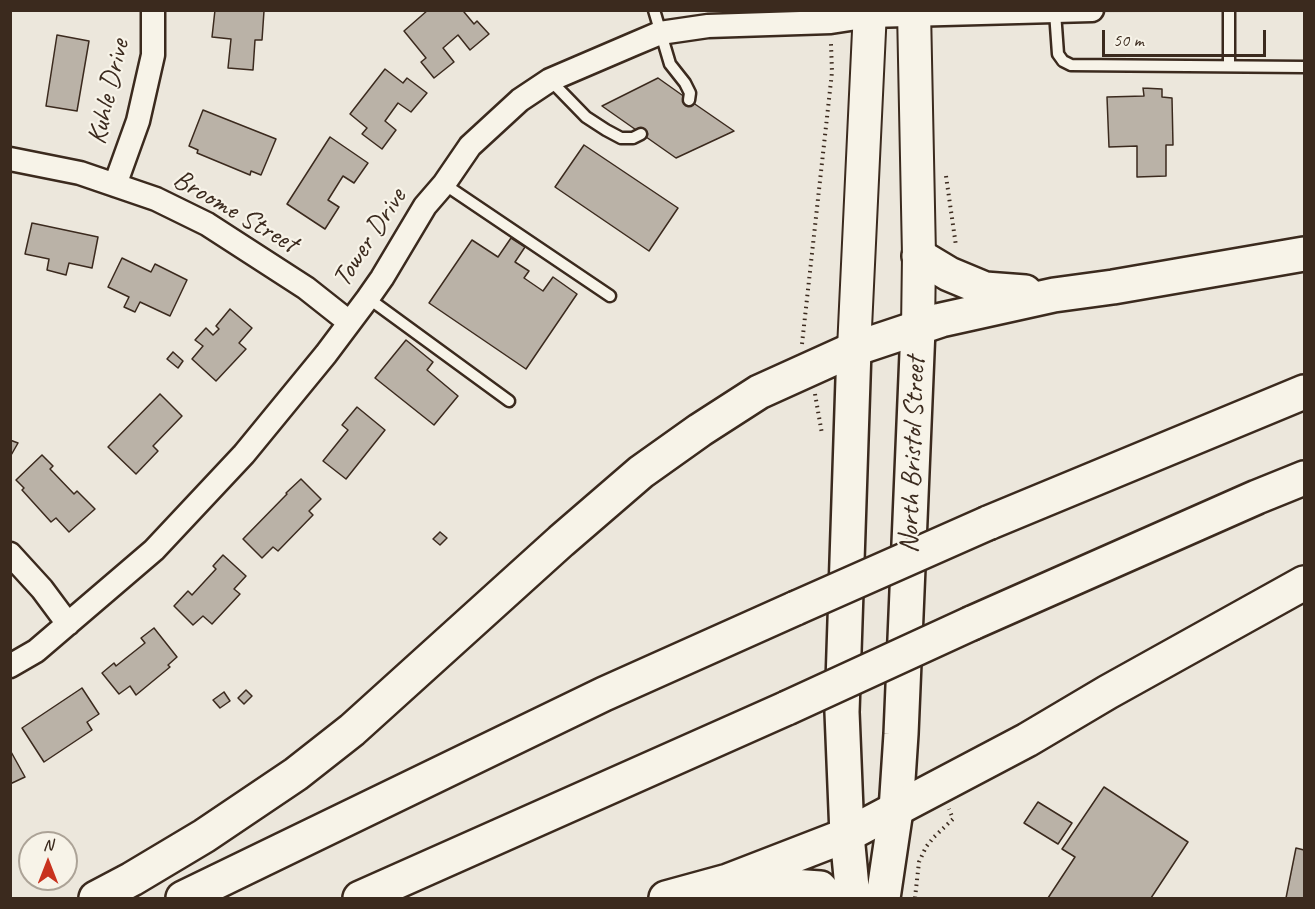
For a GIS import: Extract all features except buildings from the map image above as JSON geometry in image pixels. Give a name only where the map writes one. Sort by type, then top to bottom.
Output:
[{"type":"main road","points":[[96,898],[204,836],[296,774],[352,730],[536,563],[641,472],[759,392],[854,349],[941,320],[1053,295],[1305,254]]},
{"type":"main road","points":[[919,256],[949,274],[986,290],[1053,295]]},
{"type":"main road","name":"North Bristol Street","points":[[884,898],[896,810],[902,722],[918,329]]},
{"type":"main road","points":[[854,349],[842,712],[847,835],[854,898]]},
{"type":"main road","points":[[183,898],[604,694],[988,523],[1305,392]]},
{"type":"main road","points":[[360,898],[972,623],[1305,478]]},
{"type":"main road","points":[[666,898],[728,881],[847,835],[1027,740],[1108,692],[1305,583]]},
{"type":"main road","points":[[728,881],[820,888],[829,898]]},
{"type":"street","name":"Kuhle Drive","points":[[115,185],[138,121],[153,55],[153,10]]},
{"type":"street","name":"Tower Drive","points":[[10,666],[36,651],[154,550],[244,454],[326,354],[368,298],[425,206],[444,184],[470,146],[520,100],[550,80],[660,33],[708,26],[831,22],[870,13],[944,15],[1092,10]]},
{"type":"street","points":[[854,349],[870,13]]},
{"type":"street","name":"North Bristol Street","points":[[914,13],[919,256],[918,329]]},
{"type":"street","name":"Broome Street","points":[[10,159],[80,173],[156,199],[207,224],[306,288],[349,322]]},
{"type":"street","points":[[10,554],[42,589],[68,624]]},
{"type":"lane","points":[[654,10],[669,64],[685,84],[690,93],[689,100]]},
{"type":"lane","points":[[1229,10],[1229,65]]},
{"type":"lane","points":[[1055,12],[1058,54],[1063,61],[1071,65],[1305,67]]},
{"type":"lane","points":[[550,80],[586,117],[606,130],[621,138],[633,138],[641,134]]},
{"type":"lane","points":[[444,184],[610,296]]},
{"type":"lane","points":[[368,298],[509,401]]},
{"type":"path","points":[[823,438],[814,385],[801,336],[832,72],[831,22]]},
{"type":"shaded area","points":[[1304,10],[943,15],[914,11]]}]
